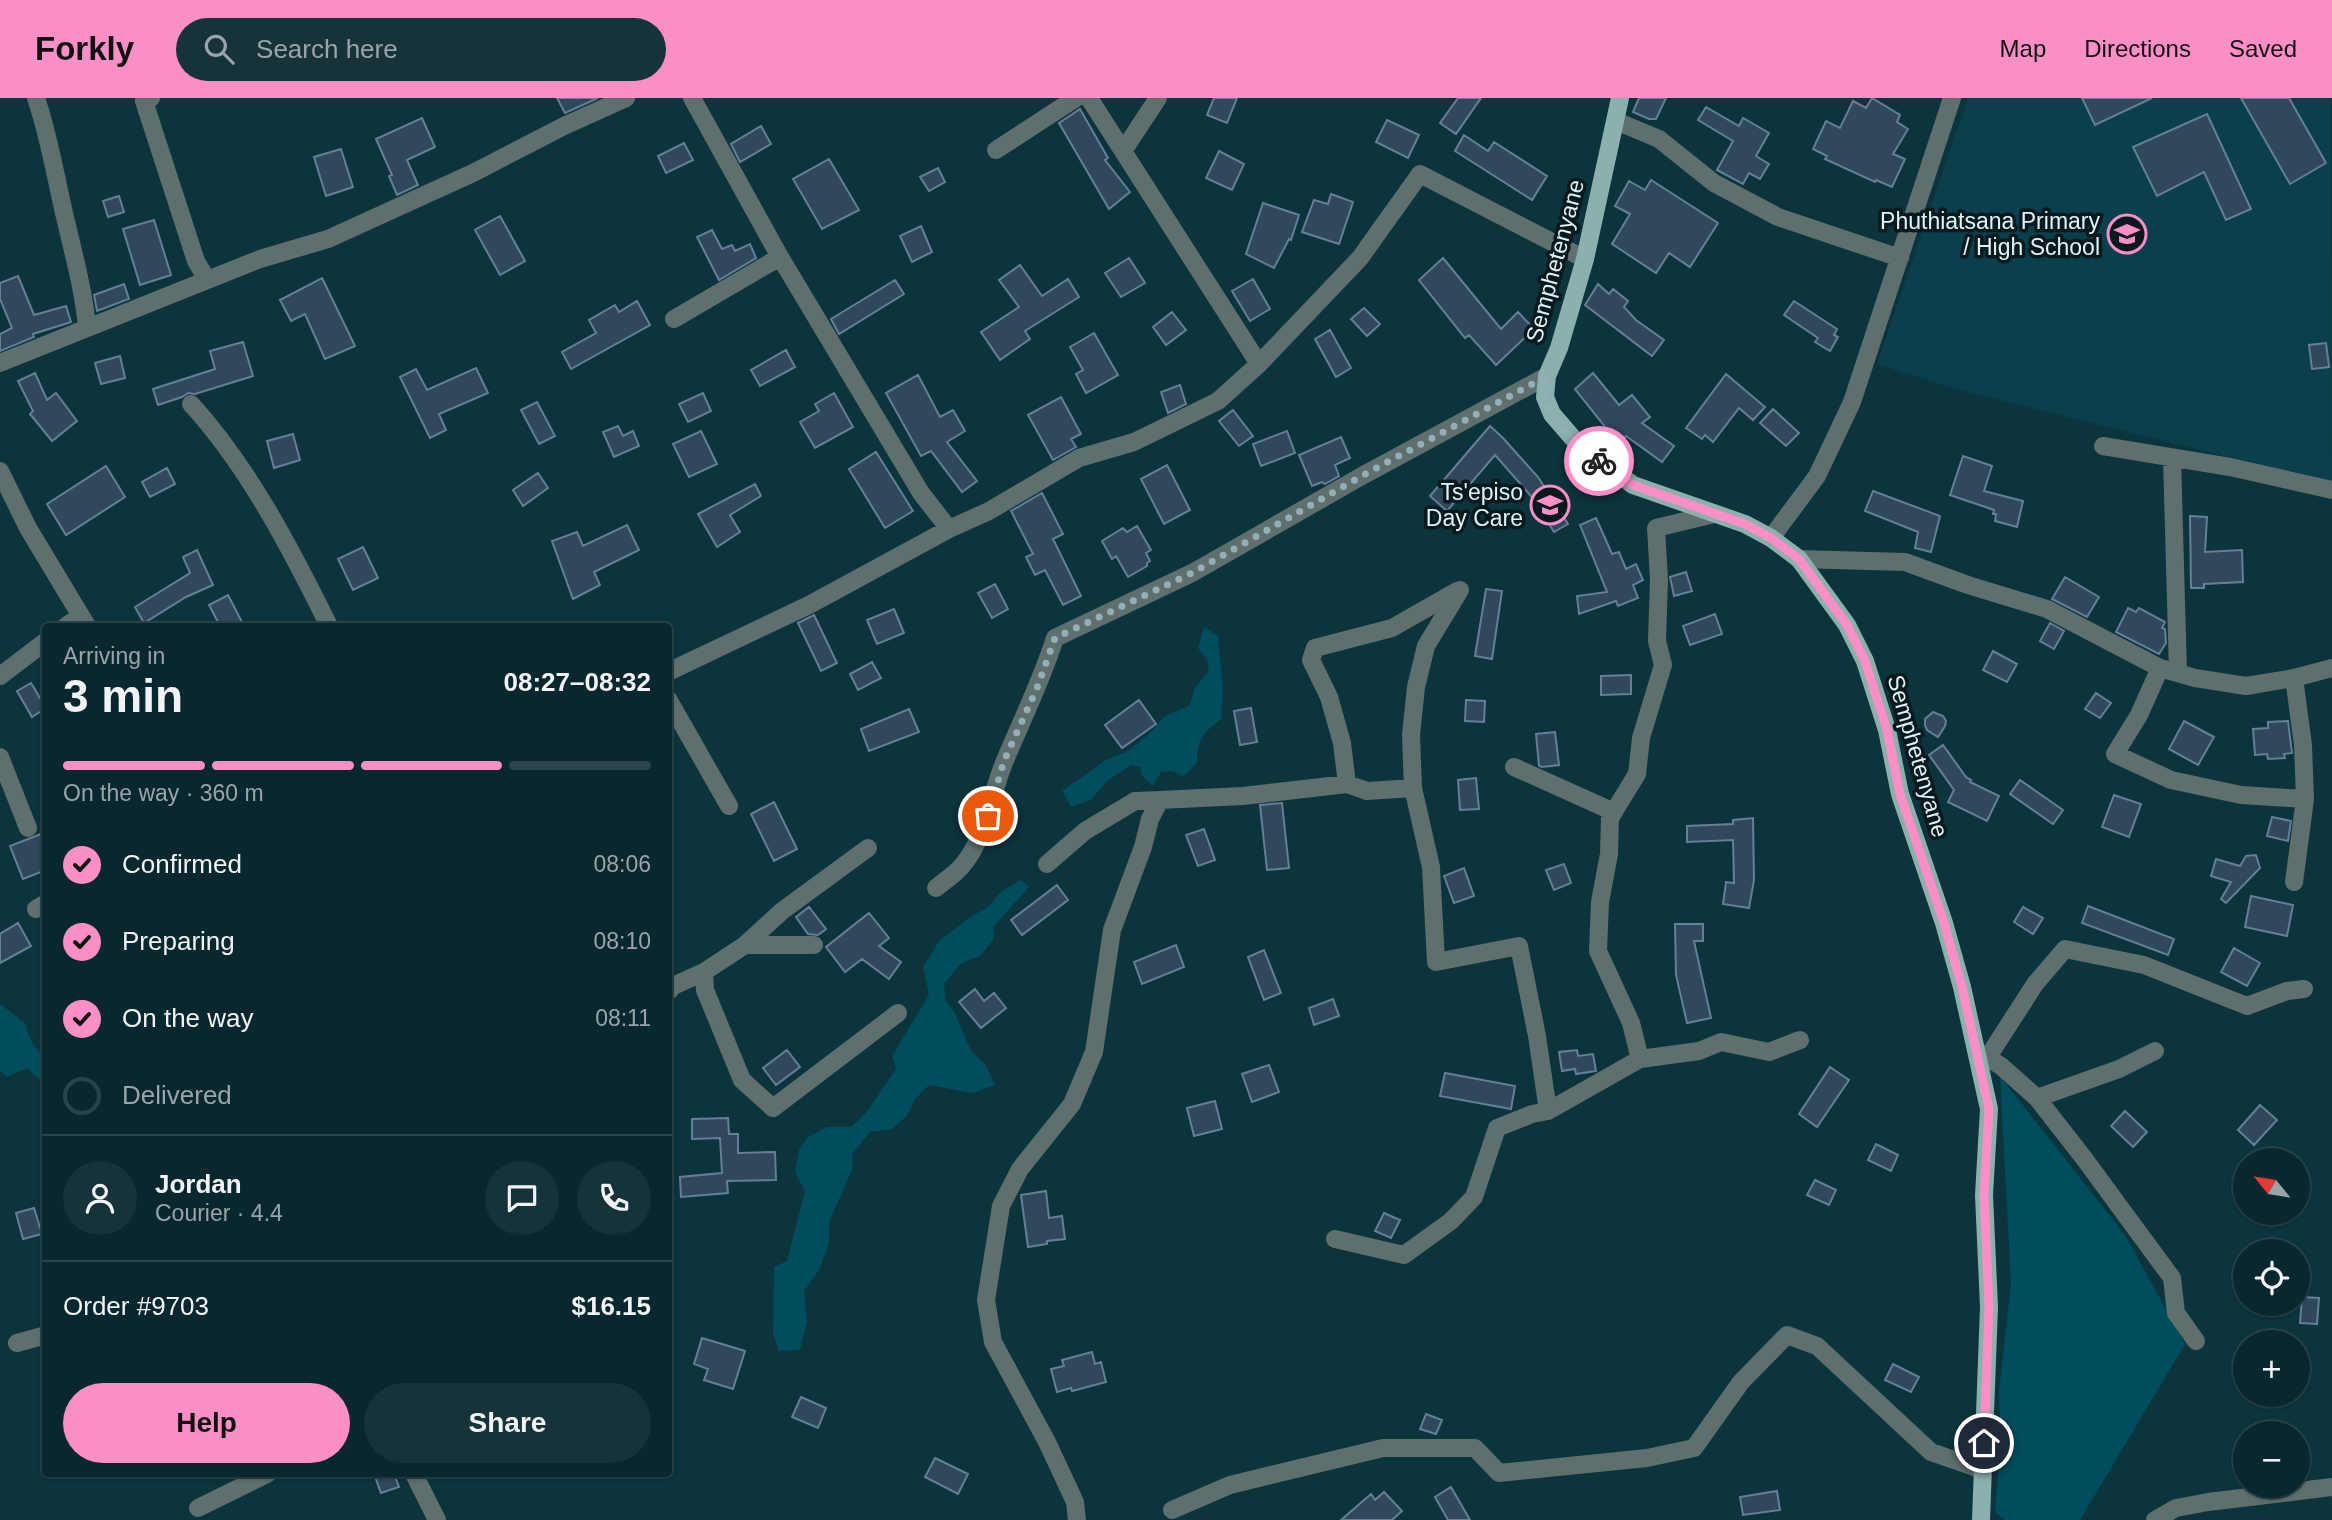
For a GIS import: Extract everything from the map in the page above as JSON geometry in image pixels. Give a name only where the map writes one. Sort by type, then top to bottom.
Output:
[{"type":"main road","name":"Semphetenyane","points":[[1620,98],[1585,258],[1559,348],[1547,376],[1545,397],[1552,414],[1577,443],[1633,485],[1745,524],[1771,538],[1799,559],[1847,625],[1865,661],[1887,730],[1900,794],[1944,923],[1981,1054],[1989,1109],[1984,1195],[1989,1307],[1983,1470],[1984,1520]]},
{"type":"street","points":[[36,98],[48,132],[84,296],[87,327]]},
{"type":"street","points":[[151,98],[144,101],[197,261],[206,280]]},
{"type":"street","points":[[692,98],[780,257],[920,493],[949,529]]},
{"type":"street","points":[[996,150],[1076,98]]},
{"type":"street","points":[[1088,98],[1259,364]]},
{"type":"street","points":[[1123,151],[1157,98]]},
{"type":"street","points":[[1771,538],[1817,476],[1852,402],[1952,98]]},
{"type":"street","points":[[0,363],[260,259],[328,239],[472,173],[622,99]]},
{"type":"street","points":[[1616,121],[1659,139],[1714,183],[1778,217],[1900,258]]},
{"type":"street","points":[[672,670],[809,605],[949,529],[989,511],[1079,458],[1134,442],[1218,401],[1259,364],[1360,258],[1420,174],[1585,258]]},
{"type":"street","points":[[674,319],[780,257]]},
{"type":"street","points":[[936,888],[961,867],[977,841],[988,816],[1004,761],[1037,688],[1055,638],[1192,573],[1360,477],[1547,376]]},
{"type":"street","points":[[191,404],[207,421],[254,489],[327,623]]},
{"type":"street","points":[[2103,446],[2230,467],[2332,489]]},
{"type":"street","points":[[2172,458],[2178,673]]},
{"type":"street","points":[[0,471],[78,623]]},
{"type":"street","points":[[1640,1059],[1631,1023],[1598,951],[1600,902],[1609,854],[1610,818],[1637,774],[1641,738],[1663,665],[1657,641],[1659,580],[1656,528],[1714,514]]},
{"type":"street","points":[[1799,559],[1905,562],[2047,609],[2160,668],[2178,673],[2246,686],[2332,668]]},
{"type":"street","points":[[1347,784],[1342,743],[1329,697],[1311,660],[1315,648],[1392,628],[1460,590],[1426,646],[1416,687],[1411,735],[1413,788],[1431,867],[1436,962],[1519,946],[1537,1036],[1548,1111]]},
{"type":"street","points":[[0,676],[42,643]]},
{"type":"street","points":[[2160,668],[2139,715],[2115,754],[2171,780],[2241,795],[2305,799]]},
{"type":"street","points":[[2294,678],[2303,746],[2305,799],[2294,882]]},
{"type":"street","points":[[672,706],[729,806]]},
{"type":"street","points":[[0,757],[28,828]]},
{"type":"street","points":[[1514,767],[1614,812]]},
{"type":"street","points":[[1047,864],[1084,831],[1135,801],[1243,796],[1347,784],[1367,791],[1413,788]]},
{"type":"street","points":[[1077,1520],[1075,1502],[1047,1442],[993,1342],[986,1300],[1002,1206],[1020,1169],[1072,1104],[1094,1052],[1112,930],[1143,847],[1150,819],[1160,800]]},
{"type":"street","points":[[672,987],[704,972],[745,945],[782,911],[868,848]]},
{"type":"street","points":[[745,945],[814,945]]},
{"type":"street","points":[[2196,1341],[2176,1313],[2172,1278],[2037,1098],[2001,1066],[1981,1054],[2065,949],[2144,965],[2247,1006],[2287,991],[2304,989]]},
{"type":"street","points":[[704,972],[705,990],[743,1080],[773,1108],[898,1013]]},
{"type":"street","points":[[1335,1239],[1404,1255],[1451,1221],[1474,1197],[1497,1128],[1532,1114],[1548,1111],[1640,1059],[1699,1051],[1721,1042],[1769,1052],[1800,1040]]},
{"type":"street","points":[[2037,1098],[2119,1069],[2155,1051]]},
{"type":"street","points":[[1172,1510],[1230,1485],[1383,1448],[1475,1448],[1499,1473],[1619,1461],[1693,1448],[1741,1382],[1787,1335],[1817,1346],[1931,1452],[1983,1470]]},
{"type":"street","points":[[17,1343],[42,1336]]},
{"type":"street","points":[[198,1508],[261,1477]]},
{"type":"street","points":[[416,1477],[437,1520]]},
{"type":"street","points":[[2155,1520],[2176,1508],[2208,1502],[2332,1487]]},
{"type":"shaded area","name":"Phuthiatsana Primary / High School","points":[[1968,98],[2331,98],[2332,483],[1955,389],[1877,364]]},
{"type":"shaded area","points":[[1204,627],[1218,636],[1223,690],[1221,719],[1203,737],[1198,748],[1197,763],[1184,776],[1172,771],[1161,772],[1153,786],[1142,776],[1140,767],[1131,765],[1107,781],[1092,799],[1071,807],[1062,791],[1106,760],[1130,750],[1164,717],[1190,705],[1194,690],[1209,670],[1207,660],[1198,648]]},
{"type":"shaded area","points":[[1021,880],[1029,887],[994,926],[993,940],[981,955],[960,964],[944,984],[946,1001],[955,1013],[971,1051],[985,1064],[995,1085],[973,1093],[929,1085],[915,1099],[907,1116],[892,1129],[870,1132],[853,1153],[852,1170],[829,1222],[829,1244],[819,1270],[804,1291],[807,1321],[800,1350],[779,1351],[773,1334],[774,1267],[787,1261],[805,1191],[795,1172],[799,1150],[808,1137],[827,1127],[851,1127],[866,1113],[896,1069],[892,1056],[929,995],[923,967],[940,940],[988,907],[1002,891]]},
{"type":"shaded area","points":[[0,1004],[26,1024],[32,1042],[42,1054],[42,1082],[27,1068],[7,1077],[0,1071]]},
{"type":"shaded area","points":[[2000,1076],[2125,1235],[2185,1344],[2080,1520],[2005,1520],[1995,1512],[2000,1452],[1999,1391],[2011,1284]]},
{"type":"building","points":[[557,98],[598,98],[565,113]]},
{"type":"building","points":[[1214,98],[1237,98],[1227,123],[1207,115]]},
{"type":"building","points":[[1458,98],[1481,98],[1456,134],[1440,123]]},
{"type":"building","points":[[1639,98],[1666,98],[1656,119],[1633,112]]},
{"type":"building","points":[[1872,98],[1900,115],[1897,122],[1908,129],[1893,154],[1905,159],[1892,187],[1825,159],[1827,156],[1813,149],[1826,121],[1840,128],[1853,101],[1866,108]]},
{"type":"building","points":[[2082,98],[2152,98],[2095,125]]},
{"type":"building","points":[[2241,98],[2289,98],[2326,163],[2290,184]]},
{"type":"building","points":[[1706,107],[1739,126],[1743,118],[1769,133],[1756,156],[1769,164],[1760,179],[1749,173],[1743,184],[1717,170],[1733,141],[1698,120]]},
{"type":"building","points":[[1080,109],[1108,158],[1105,160],[1130,192],[1109,209],[1059,123]]},
{"type":"building","points":[[2207,114],[2251,209],[2226,220],[2204,172],[2157,196],[2133,147]]},
{"type":"building","points":[[422,118],[435,147],[407,160],[418,185],[397,195],[389,176],[392,175],[376,139]]},
{"type":"building","points":[[1387,120],[1419,135],[1408,158],[1376,142]]},
{"type":"building","points":[[761,126],[771,144],[740,162],[731,144]]},
{"type":"building","points":[[1464,135],[1488,151],[1494,142],[1547,176],[1532,200],[1455,151]]},
{"type":"building","points":[[684,143],[693,160],[666,173],[658,156]]},
{"type":"building","points":[[341,149],[353,187],[326,196],[314,157]]},
{"type":"building","points":[[1219,151],[1244,164],[1232,190],[1206,178]]},
{"type":"building","points":[[829,159],[859,210],[822,229],[793,179]]},
{"type":"building","points":[[938,168],[945,182],[929,191],[920,177]]},
{"type":"building","points":[[1651,180],[1718,223],[1690,267],[1669,253],[1656,273],[1612,244],[1630,214],[1615,206],[1629,181],[1645,190]]},
{"type":"building","points":[[1331,194],[1353,202],[1339,244],[1302,232],[1314,200],[1328,204]]},
{"type":"building","points":[[119,196],[124,212],[108,217],[103,201]]},
{"type":"building","points":[[1263,203],[1299,215],[1291,240],[1289,239],[1274,268],[1246,254]]},
{"type":"building","points":[[500,216],[525,261],[500,275],[475,230]]},
{"type":"building","points":[[154,220],[171,275],[140,285],[123,229]]},
{"type":"building","points":[[921,226],[932,252],[912,262],[900,236]]},
{"type":"building","points":[[712,230],[722,249],[732,245],[735,251],[750,244],[756,258],[719,280],[697,237]]},
{"type":"building","points":[[1129,258],[1145,283],[1121,297],[1105,273]]},
{"type":"building","points":[[1443,258],[1501,329],[1518,312],[1534,329],[1496,365],[1469,335],[1465,338],[1419,280]]},
{"type":"building","points":[[1020,265],[1042,296],[1068,279],[1079,297],[1025,331],[1030,339],[1000,360],[981,332],[1019,307],[999,280]]},
{"type":"building","points":[[18,276],[34,315],[66,306],[71,322],[33,334],[34,337],[0,351],[0,334],[12,328],[0,299],[0,283]]},
{"type":"building","points":[[322,278],[355,346],[325,359],[305,314],[291,321],[280,300]]},
{"type":"building","points":[[1253,279],[1270,309],[1250,321],[1232,291]]},
{"type":"building","points":[[895,280],[904,294],[839,334],[831,319]]},
{"type":"building","points":[[124,284],[129,299],[97,311],[94,295]]},
{"type":"building","points":[[1598,284],[1609,294],[1613,289],[1628,301],[1624,307],[1636,320],[1664,340],[1652,356],[1585,305]]},
{"type":"building","points":[[637,301],[650,325],[571,369],[562,352],[596,333],[589,320],[615,305],[619,312]]},
{"type":"building","points":[[1794,301],[1837,329],[1834,335],[1838,337],[1830,351],[1815,342],[1818,338],[1784,315]]},
{"type":"building","points":[[1364,308],[1380,324],[1367,336],[1351,319]]},
{"type":"building","points":[[1172,312],[1186,330],[1166,345],[1153,327]]},
{"type":"building","points":[[1330,330],[1351,368],[1336,377],[1315,339]]},
{"type":"building","points":[[1094,333],[1118,375],[1086,393],[1076,374],[1083,370],[1070,347]]},
{"type":"building","points":[[243,342],[253,376],[195,394],[188,393],[158,405],[153,389],[215,369],[210,351]]},
{"type":"building","points":[[2326,343],[2329,367],[2312,369],[2309,345]]},
{"type":"building","points":[[786,350],[795,367],[760,386],[751,370]]},
{"type":"building","points":[[120,356],[125,378],[101,384],[95,363]]},
{"type":"building","points":[[476,368],[488,393],[439,414],[446,430],[430,438],[400,377],[416,369],[427,390]]},
{"type":"building","points":[[35,373],[47,400],[56,393],[77,421],[52,441],[30,414],[33,411],[18,381]]},
{"type":"building","points":[[1593,373],[1619,405],[1632,395],[1650,417],[1642,423],[1674,446],[1662,462],[1626,436],[1618,443],[1575,389]]},
{"type":"building","points":[[1726,374],[1765,407],[1753,420],[1739,408],[1713,442],[1705,435],[1702,439],[1686,428]]},
{"type":"building","points":[[918,375],[940,417],[953,410],[965,431],[947,442],[977,481],[962,492],[931,451],[921,456],[886,393]]},
{"type":"building","points":[[1180,385],[1186,404],[1168,413],[1161,392]]},
{"type":"building","points":[[703,393],[711,411],[688,422],[679,404]]},
{"type":"building","points":[[834,393],[853,427],[815,448],[800,422],[819,411],[815,404]]},
{"type":"building","points":[[1061,397],[1081,434],[1071,439],[1076,447],[1053,460],[1028,415]]},
{"type":"building","points":[[537,402],[555,436],[539,444],[521,410]]},
{"type":"building","points":[[1773,409],[1799,433],[1786,446],[1760,423]]},
{"type":"building","points":[[1233,410],[1253,436],[1239,446],[1219,421]]},
{"type":"building","points":[[618,426],[623,436],[633,431],[639,446],[614,457],[603,432]]},
{"type":"building","points":[[1490,426],[1538,477],[1568,524],[1554,532],[1531,496],[1495,455],[1447,511],[1430,496]]},
{"type":"building","points":[[701,431],[717,464],[689,477],[673,444]]},
{"type":"building","points":[[1287,431],[1295,453],[1261,466],[1253,444]]},
{"type":"building","points":[[293,434],[300,460],[274,468],[267,441]]},
{"type":"building","points":[[1341,437],[1350,458],[1335,465],[1339,476],[1325,484],[1322,482],[1312,486],[1299,455]]},
{"type":"building","points":[[876,452],[913,511],[885,528],[849,469]]},
{"type":"building","points":[[1963,456],[1992,466],[1984,491],[2023,501],[2017,527],[1995,521],[1994,510],[1950,495]]},
{"type":"building","points":[[1167,465],[1190,510],[1164,524],[1141,479]]},
{"type":"building","points":[[106,466],[125,497],[66,535],[47,504]]},
{"type":"building","points":[[167,468],[175,484],[150,497],[142,482]]},
{"type":"building","points":[[538,473],[548,488],[523,506],[513,490]]},
{"type":"building","points":[[755,484],[761,496],[730,515],[740,532],[717,547],[698,514]]},
{"type":"building","points":[[1873,491],[1940,516],[1931,552],[1915,548],[1918,532],[1865,511]]},
{"type":"building","points":[[1042,493],[1063,534],[1053,539],[1081,596],[1063,605],[1045,570],[1035,575],[1026,557],[1033,554],[1011,511]]},
{"type":"building","points":[[2190,516],[2207,517],[2205,552],[2242,550],[2243,582],[2204,584],[2204,588],[2191,588]]},
{"type":"building","points":[[1596,518],[1612,554],[1619,552],[1626,569],[1636,564],[1643,580],[1633,585],[1638,598],[1618,606],[1616,601],[1579,614],[1577,596],[1607,592],[1580,525]]},
{"type":"building","points":[[627,525],[639,550],[594,572],[600,585],[573,599],[552,541],[577,532],[583,546]]},
{"type":"building","points":[[1137,526],[1151,550],[1146,553],[1150,561],[1147,566],[1128,577],[1116,556],[1112,559],[1102,541],[1123,528],[1127,532]]},
{"type":"building","points":[[363,547],[378,578],[353,590],[338,559]]},
{"type":"building","points":[[197,550],[213,585],[186,597],[144,623],[135,607],[190,573],[183,557]]},
{"type":"building","points":[[1686,572],[1692,591],[1674,596],[1670,577]]},
{"type":"building","points":[[2065,577],[2099,597],[2087,617],[2052,599]]},
{"type":"building","points":[[995,584],[1008,609],[992,618],[978,593]]},
{"type":"building","points":[[1486,589],[1502,591],[1492,659],[1475,656]]},
{"type":"building","points":[[228,595],[242,623],[218,623],[209,605]]},
{"type":"building","points":[[2128,608],[2136,612],[2139,608],[2165,622],[2162,628],[2165,629],[2166,643],[2159,654],[2116,632]]},
{"type":"building","points":[[894,609],[904,633],[877,644],[867,620]]},
{"type":"building","points":[[1715,614],[1722,634],[1690,645],[1683,626]]},
{"type":"building","points":[[814,615],[837,663],[821,671],[798,623]]},
{"type":"building","points":[[2050,623],[2064,631],[2054,649],[2040,641]]},
{"type":"building","points":[[1993,651],[2017,664],[2007,682],[1983,670]]},
{"type":"building","points":[[872,662],[881,678],[858,690],[850,674]]},
{"type":"building","points":[[1631,675],[1631,694],[1601,695],[1601,676]]},
{"type":"building","points":[[31,683],[42,701],[42,711],[32,717],[17,691]]},
{"type":"building","points":[[2096,693],[2111,703],[2100,718],[2085,709]]},
{"type":"building","points":[[1139,700],[1156,724],[1122,748],[1105,725]]},
{"type":"building","points":[[1466,700],[1485,701],[1484,722],[1465,721]]},
{"type":"building","points":[[1251,708],[1257,742],[1240,745],[1234,711]]},
{"type":"building","points":[[909,709],[919,732],[869,751],[861,729]]},
{"type":"building","points":[[1933,712],[1943,716],[1946,721],[1938,737],[1927,730],[1925,725],[1925,719]]},
{"type":"building","points":[[2184,721],[2214,737],[2198,765],[2169,749]]},
{"type":"building","points":[[2288,721],[2292,753],[2284,754],[2285,758],[2268,759],[2267,754],[2255,755],[2253,729],[2268,728],[2268,722]]},
{"type":"building","points":[[1555,732],[1559,765],[1539,766],[1536,734]]},
{"type":"building","points":[[1943,745],[1970,782],[1999,796],[1987,821],[1948,802],[1954,790],[1929,755]]},
{"type":"building","points":[[1476,778],[1479,809],[1460,810],[1458,780]]},
{"type":"building","points":[[2020,780],[2063,810],[2053,824],[2010,794]]},
{"type":"building","points":[[2114,795],[2141,804],[2129,837],[2102,827]]},
{"type":"building","points":[[774,802],[797,849],[774,861],[751,814]]},
{"type":"building","points":[[1282,803],[1289,868],[1267,870],[1260,805]]},
{"type":"building","points":[[2272,817],[2291,821],[2288,841],[2267,836]]},
{"type":"building","points":[[1753,818],[1754,880],[1749,908],[1723,904],[1726,882],[1734,883],[1733,840],[1687,842],[1687,826],[1733,824],[1733,820]]},
{"type":"building","points":[[1204,829],[1215,860],[1198,866],[1186,835]]},
{"type":"building","points":[[42,834],[42,872],[23,879],[10,846]]},
{"type":"building","points":[[2256,855],[2260,868],[2226,903],[2221,899],[2231,882],[2211,876],[2216,859],[2240,866],[2246,856]]},
{"type":"building","points":[[1564,864],[1571,883],[1554,890],[1546,870]]},
{"type":"building","points":[[1464,868],[1474,896],[1454,903],[1444,876]]},
{"type":"building","points":[[1057,885],[1068,900],[1022,935],[1011,920]]},
{"type":"building","points":[[2251,896],[2293,905],[2287,936],[2245,927]]},
{"type":"building","points":[[2088,906],[2174,939],[2168,955],[2082,923]]},
{"type":"building","points":[[809,907],[826,929],[818,935],[808,934],[796,917]]},
{"type":"building","points":[[2023,907],[2043,918],[2033,934],[2014,922]]},
{"type":"building","points":[[869,913],[889,938],[879,946],[901,962],[889,979],[862,959],[845,972],[826,947]]},
{"type":"building","points":[[18,923],[31,946],[0,963],[0,934]]},
{"type":"building","points":[[1675,924],[1703,924],[1703,941],[1694,941],[1711,1018],[1687,1023],[1676,975]]},
{"type":"building","points":[[1176,945],[1184,967],[1142,984],[1134,962]]},
{"type":"building","points":[[2234,948],[2260,963],[2247,986],[2221,972]]},
{"type":"building","points":[[1264,950],[1281,993],[1264,1000],[1248,957]]},
{"type":"building","points":[[975,989],[984,1001],[994,993],[1006,1008],[981,1028],[959,1002]]},
{"type":"building","points":[[1333,999],[1339,1016],[1314,1025],[1309,1008]]},
{"type":"building","points":[[787,1050],[800,1067],[776,1085],[763,1068]]},
{"type":"building","points":[[1577,1050],[1578,1056],[1593,1054],[1596,1071],[1576,1074],[1575,1069],[1562,1071],[1559,1052]]},
{"type":"building","points":[[1269,1065],[1279,1092],[1252,1102],[1242,1074]]},
{"type":"building","points":[[1830,1067],[1849,1080],[1817,1127],[1799,1114]]},
{"type":"building","points":[[1445,1073],[1515,1086],[1511,1109],[1440,1096]]},
{"type":"building","points":[[1215,1101],[1222,1129],[1194,1136],[1187,1108]]},
{"type":"building","points":[[2260,1105],[2277,1120],[2254,1145],[2238,1130]]},
{"type":"building","points":[[2125,1111],[2147,1132],[2133,1147],[2111,1126]]},
{"type":"building","points":[[728,1118],[729,1134],[738,1134],[738,1153],[775,1152],[776,1180],[727,1181],[728,1193],[681,1197],[680,1177],[722,1173],[720,1138],[692,1139],[692,1119]]},
{"type":"building","points":[[1876,1144],[1898,1155],[1891,1171],[1868,1160]]},
{"type":"building","points":[[1815,1180],[1836,1190],[1829,1205],[1807,1195]]},
{"type":"building","points":[[1046,1191],[1049,1218],[1062,1216],[1065,1239],[1028,1247],[1021,1195]]},
{"type":"building","points":[[34,1208],[42,1234],[23,1239],[16,1213]]},
{"type":"building","points":[[1384,1213],[1400,1220],[1391,1238],[1375,1231]]},
{"type":"building","points":[[2310,1297],[2319,1298],[2317,1324],[2300,1323],[2301,1316],[2310,1316]]},
{"type":"building","points":[[702,1338],[745,1351],[733,1389],[704,1380],[708,1369],[694,1364]]},
{"type":"building","points":[[1092,1352],[1095,1364],[1101,1362],[1106,1382],[1057,1392],[1051,1369],[1064,1366],[1062,1360]]},
{"type":"building","points":[[1893,1364],[1919,1377],[1911,1392],[1885,1380]]},
{"type":"building","points":[[801,1397],[826,1408],[818,1428],[792,1417]]},
{"type":"building","points":[[1426,1414],[1442,1420],[1436,1434],[1420,1429]]},
{"type":"building","points":[[935,1458],[968,1474],[958,1494],[925,1477]]},
{"type":"building","points":[[375,1477],[395,1477],[399,1487],[381,1493]]},
{"type":"building","points":[[1451,1487],[1470,1520],[1448,1520],[1435,1497]]},
{"type":"building","points":[[1777,1491],[1780,1510],[1743,1515],[1740,1497]]},
{"type":"building","points":[[1384,1492],[1402,1511],[1392,1520],[1341,1520],[1371,1494],[1375,1500]]},
{"type":"way so far","points":[[988,816],[1004,761],[1037,688],[1055,638],[1192,573],[1360,477],[1547,376],[1545,397],[1552,414],[1577,443],[1599,461]]},
{"type":"place","name":"Phuthiatsana Primary / High School","points":[[2127,234]]},
{"type":"place","name":"Ts'episo Day Care","points":[[1550,505]]},
{"type":"route","points":[[1599,461],[1633,485],[1745,524],[1771,538],[1799,559],[1847,625],[1865,661],[1887,730],[1900,794],[1944,923],[1962,987],[1989,1109],[1984,1195],[1989,1307],[1984,1443]]}]
